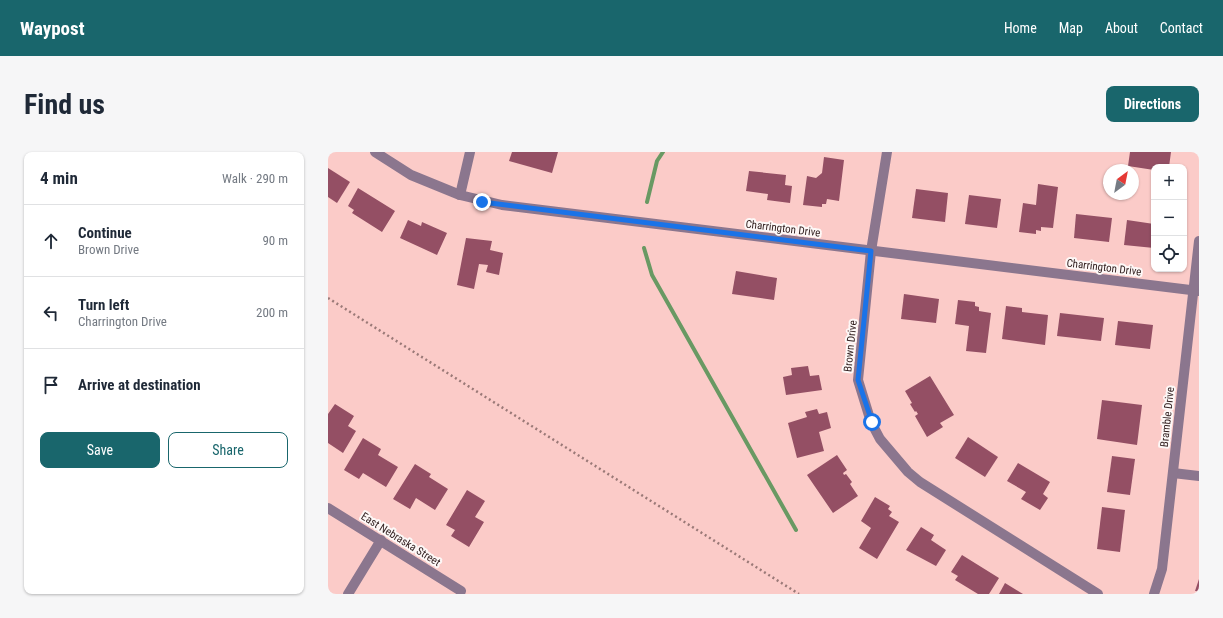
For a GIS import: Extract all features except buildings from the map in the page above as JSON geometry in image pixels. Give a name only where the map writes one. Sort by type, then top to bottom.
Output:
[{"type":"street","name":"Charrington Drive","points":[[375,152],[411,175],[460,195],[502,205],[1196,291]]},
{"type":"street","points":[[460,195],[470,152]]},
{"type":"street","name":"Brown Drive","points":[[887,152],[871,251],[858,380],[872,422],[880,439],[908,472],[926,486],[1098,594]]},
{"type":"street","name":"Bramble Drive","points":[[1154,594],[1162,569],[1196,291],[1199,241]]},
{"type":"street","points":[[1173,473],[1199,476]]},
{"type":"street","name":"East Nebraska Street","points":[[328,508],[461,591]]},
{"type":"street","points":[[348,594],[381,540]]},
{"type":"path","points":[[328,298],[799,594]]},
{"type":"waterway","points":[[647,202],[657,161],[663,152]]},
{"type":"waterway","points":[[644,248],[652,275],[796,530]]},
{"type":"route","points":[[482,202],[871,251],[858,380],[872,422]]}]
